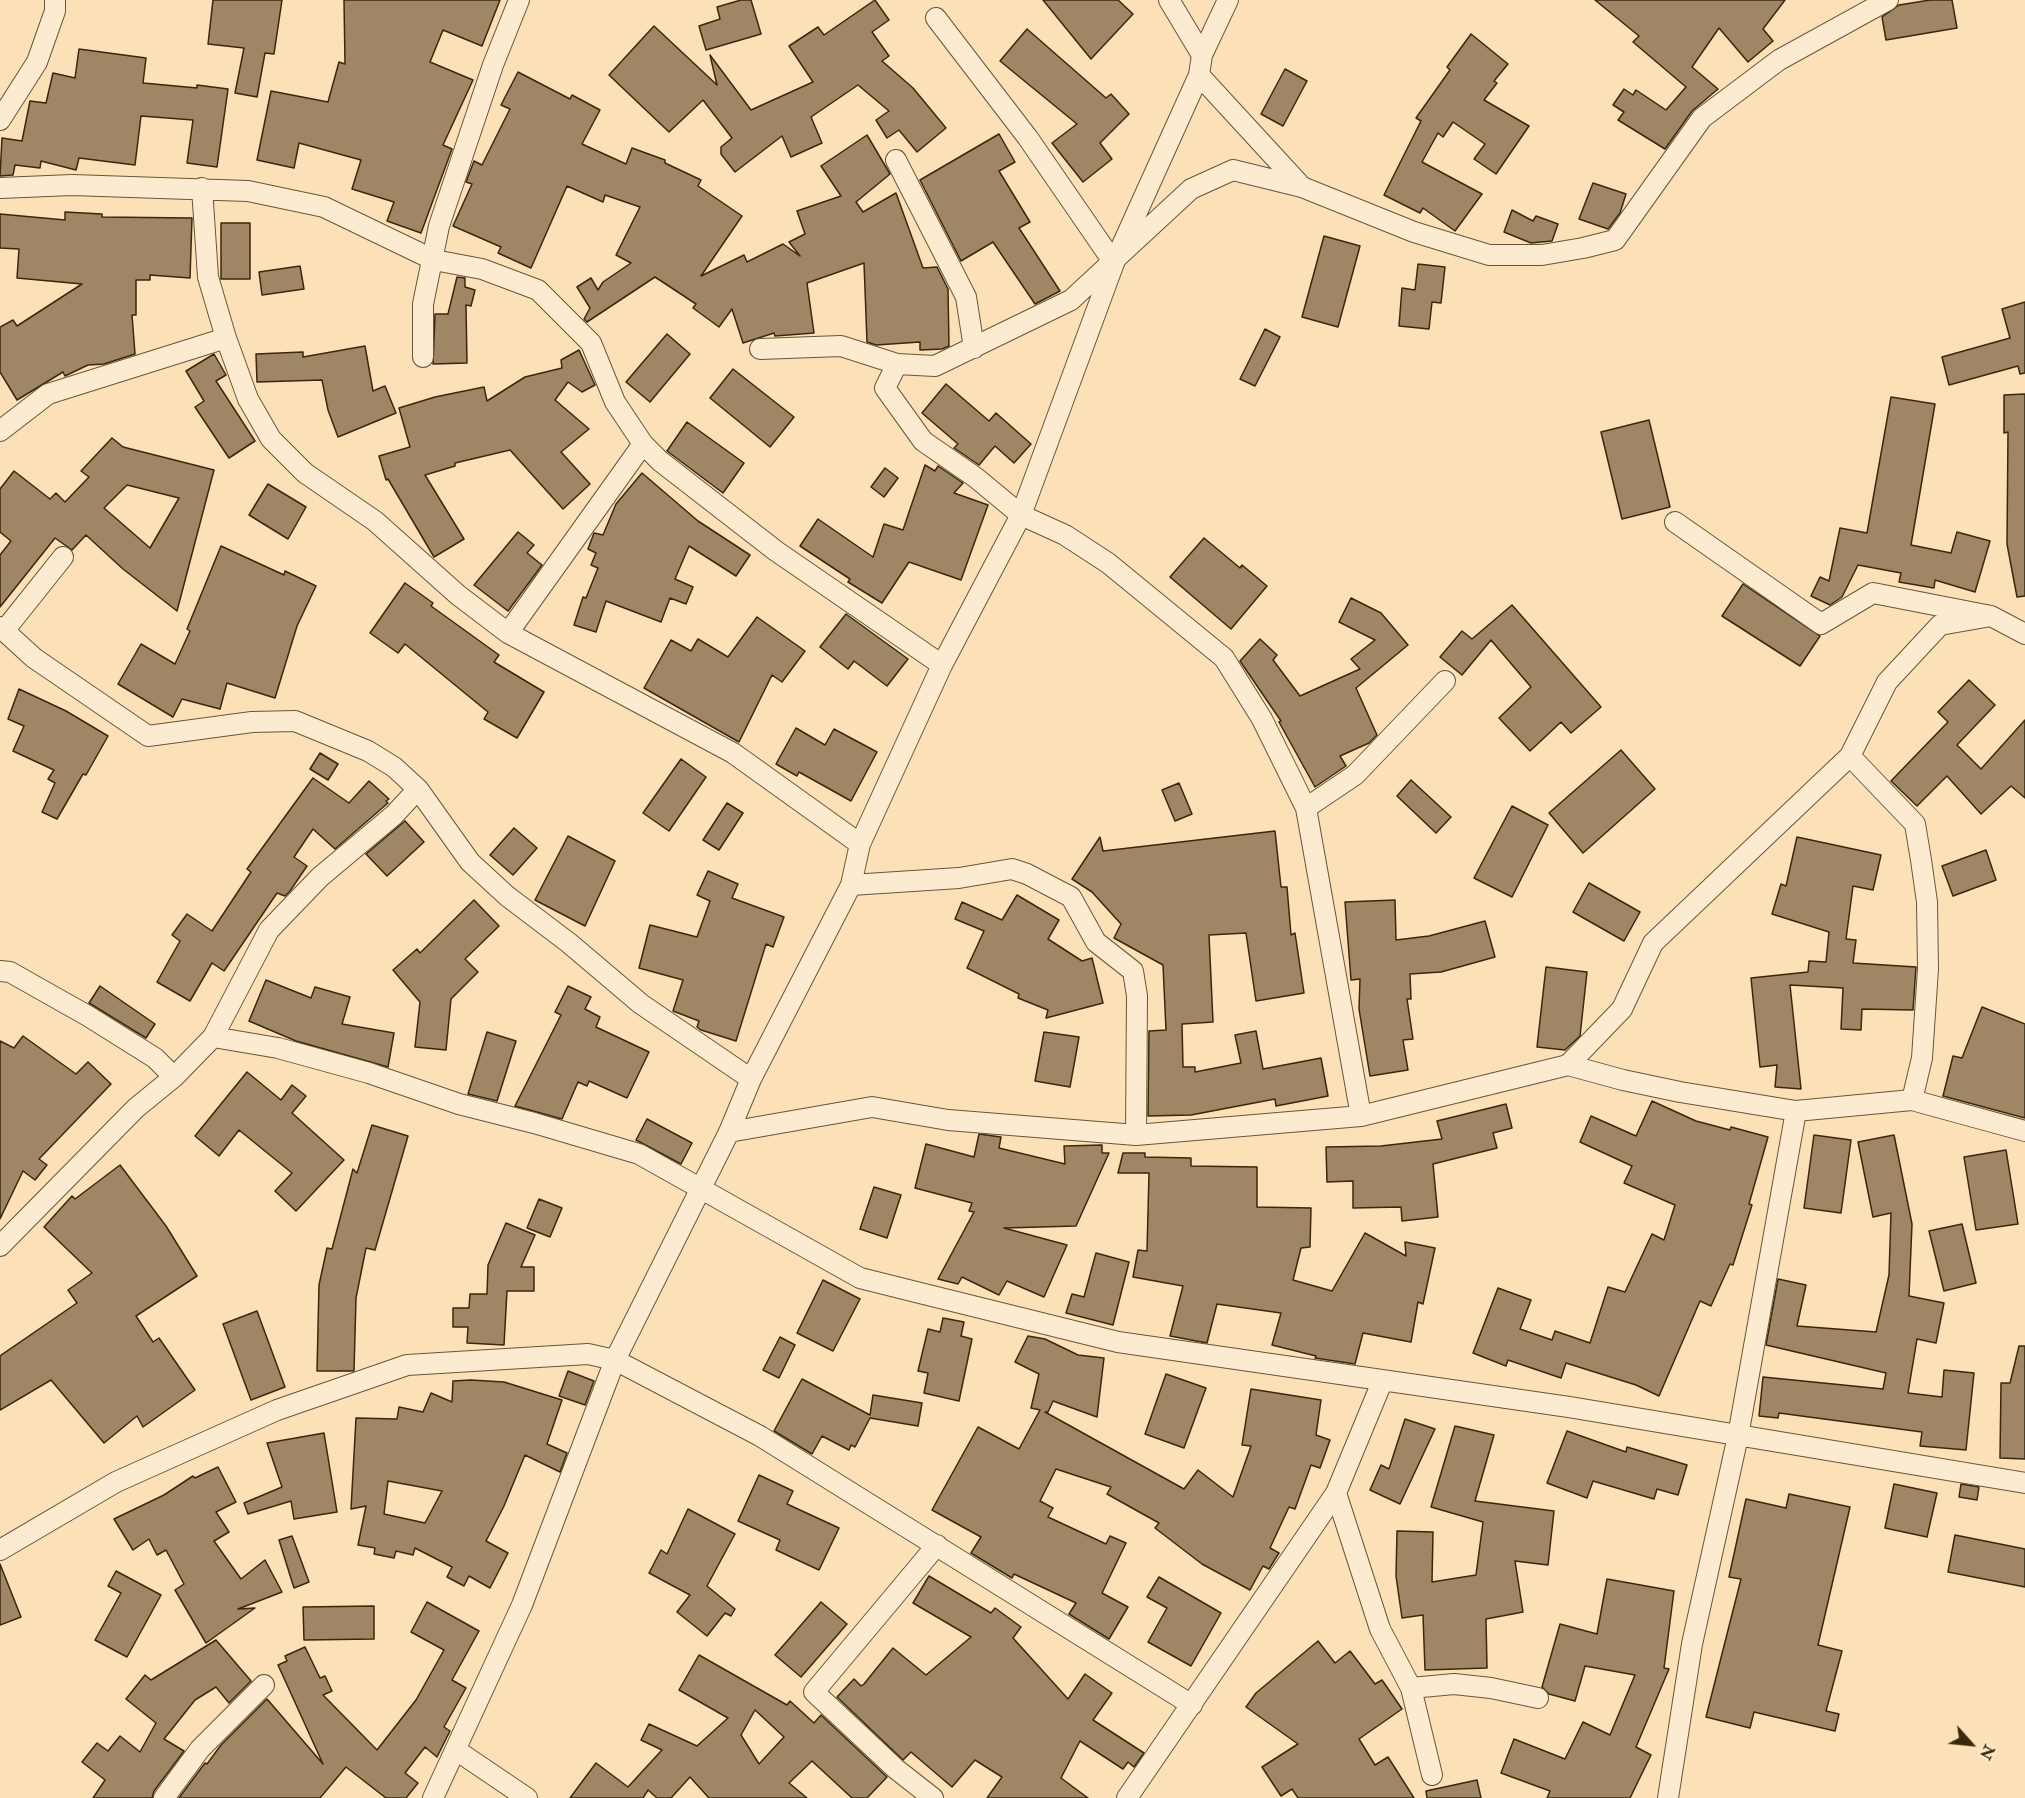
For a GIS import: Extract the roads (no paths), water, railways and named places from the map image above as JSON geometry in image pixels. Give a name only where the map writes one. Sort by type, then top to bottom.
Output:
[{"type":"street","points":[[0,120],[37,62],[55,11],[55,0]]},
{"type":"street","points":[[423,357],[423,304],[434,260],[439,226],[493,65],[519,0]]},
{"type":"street","points":[[1169,0],[1201,65],[1302,187]]},
{"type":"street","points":[[433,1798],[522,1605],[615,1360],[729,1132],[751,1079],[851,885],[860,844],[942,665],[1021,515],[1114,263],[1228,0]]},
{"type":"street","points":[[760,350],[841,346],[897,364],[935,366],[1071,300],[1114,263],[1191,189],[1233,170],[1302,187],[1414,232],[1489,255],[1542,255],[1583,249],[1615,240],[1702,118],[1779,60],[1888,0]]},
{"type":"street","points":[[936,18],[1028,138],[1114,263]]},
{"type":"street","points":[[896,160],[966,297],[974,348]]},
{"type":"street","points":[[0,188],[72,185],[248,191],[324,207],[434,260],[482,269],[538,290],[591,343],[615,402],[643,444],[660,461],[776,551],[942,665]]},
{"type":"street","points":[[202,188],[208,278],[225,338],[248,399],[271,439],[305,473],[375,520],[458,595],[508,633],[733,753],[860,844]]},
{"type":"street","points":[[0,431],[48,394],[225,338]]},
{"type":"street","points":[[897,364],[885,388],[922,441],[975,477],[1021,515],[1065,535],[1107,563],[1224,658],[1262,719],[1306,808],[1361,1116]]},
{"type":"street","points":[[508,633],[643,444]]},
{"type":"street","points":[[1675,522],[1821,624],[1873,593],[1991,616],[2025,634]]},
{"type":"street","points":[[63,557],[2,629],[34,658],[148,736],[252,722],[295,721],[368,751],[393,767],[418,789],[470,862],[507,896],[569,943],[641,1004],[751,1079]]},
{"type":"street","points":[[1568,1065],[1622,1008],[1653,943],[1850,756],[1887,682],[1940,625],[1991,616]]},
{"type":"street","points":[[1306,808],[1356,775],[1444,681]]},
{"type":"street","points":[[1850,756],[1915,825],[1922,860],[1927,902],[1928,969],[1923,1058],[1912,1100]]},
{"type":"street","points":[[0,1246],[136,1108],[174,1077],[213,1037],[269,930],[320,877],[394,814],[418,789]]},
{"type":"street","points":[[851,885],[959,878],[1012,869],[1071,897],[1096,942],[1133,971],[1137,996],[1136,1135]]},
{"type":"street","points":[[0,971],[10,972],[88,1016],[155,1058],[174,1077]]},
{"type":"street","points":[[213,1037],[278,1048],[312,1057],[369,1073],[459,1104],[639,1154],[860,1278],[1118,1342],[1382,1382],[1569,1407],[1738,1437],[2025,1483]]},
{"type":"street","points":[[729,1132],[872,1107],[948,1120],[1136,1135],[1361,1116],[1568,1065],[1680,1092],[1796,1111],[1912,1100],[2025,1131]]},
{"type":"street","points":[[1668,1798],[1692,1644],[1738,1437],[1796,1111]]},
{"type":"street","points":[[0,1550],[116,1482],[277,1410],[406,1365],[588,1354],[615,1360],[760,1436],[1192,1705]]},
{"type":"street","points":[[1127,1798],[1336,1492],[1382,1382]]},
{"type":"street","points":[[1336,1492],[1380,1629],[1410,1688],[1432,1775]]},
{"type":"street","points":[[933,1798],[896,1769],[814,1692],[937,1545]]},
{"type":"street","points":[[1410,1688],[1454,1684],[1491,1688],[1538,1698]]},
{"type":"street","points":[[164,1798],[200,1749],[264,1685]]},
{"type":"street","points":[[456,1750],[527,1798]]}]
